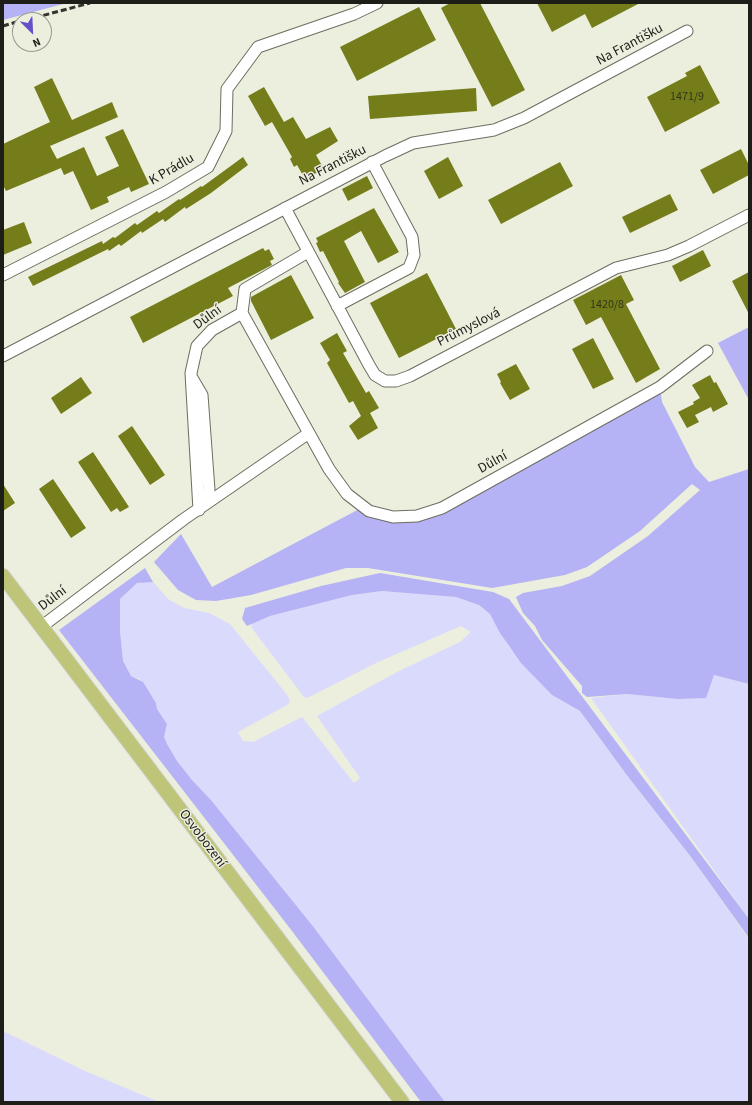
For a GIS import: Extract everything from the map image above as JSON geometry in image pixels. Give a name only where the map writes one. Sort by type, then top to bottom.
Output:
[{"type":"main road","name":"Osvobození","points":[[3,576],[402,1102]]},
{"type":"street","name":"K Prádlu","points":[[3,274],[166,192],[208,167],[226,131],[227,89],[258,47],[354,14],[377,3]]},
{"type":"street","name":"Na Františku","points":[[3,356],[372,162],[413,143],[494,130],[524,118],[687,31]]},
{"type":"street","points":[[337,306],[409,268],[414,255],[412,237],[372,162]]},
{"type":"street","name":"Průmyslová","points":[[285,208],[375,375],[385,381],[396,381],[410,376],[616,268],[668,255],[689,246],[749,215]]},
{"type":"street","points":[[242,313],[245,289],[308,252]]},
{"type":"street","name":"Důlní","points":[[199,510],[192,371],[197,346],[212,330],[242,313],[329,469],[347,494],[369,511],[393,517],[417,516],[442,508],[660,387],[707,351]]},
{"type":"street","name":"Důlní","points":[[41,627],[199,510],[309,432]]},
{"type":"shaded area","points":[[3,3],[67,3],[33,12],[12,12],[12,18],[3,20]]},
{"type":"shaded area","points":[[749,327],[749,400],[718,343]]},
{"type":"shaded area","points":[[660,387],[662,402],[695,467],[709,482],[749,469],[749,684],[714,675],[706,698],[678,699],[627,694],[587,697],[582,693],[582,686],[542,640],[535,626],[523,613],[516,597],[523,593],[562,586],[590,576],[648,536],[700,490],[692,484],[640,531],[587,567],[565,575],[492,588],[368,568],[346,568],[251,595],[216,601],[196,600],[178,590],[154,562],[181,534],[212,587],[363,507],[417,516]]},
{"type":"shaded area","points":[[145,568],[153,582],[137,583],[120,599],[120,631],[123,661],[131,676],[143,682],[156,703],[157,709],[167,724],[164,737],[167,744],[177,761],[192,780],[211,800],[312,925],[445,1102],[421,1102],[292,931],[59,630]]},
{"type":"shaded area","points":[[380,573],[493,592],[509,599],[749,919],[749,938],[691,857],[626,774],[580,711],[552,695],[521,663],[500,633],[490,614],[479,605],[456,597],[382,591],[352,595],[270,616],[247,626],[242,619],[245,608],[321,586]]},
{"type":"shaded area","points":[[147,581],[153,582],[168,599],[184,608],[209,613],[230,624],[288,696],[290,702],[287,705],[238,732],[243,741],[253,742],[302,717],[354,783],[360,778],[317,716],[397,672],[460,642],[471,632],[461,626],[378,662],[307,698],[304,697],[254,631],[251,626],[253,623],[270,616],[352,595],[382,591],[456,597],[479,605],[490,614],[509,647],[552,695],[580,711],[626,774],[691,857],[749,939],[749,1102],[445,1102],[312,925],[211,800],[192,780],[177,761],[167,744],[164,737],[167,724],[157,709],[156,703],[139,679],[131,676],[123,661],[120,631],[120,599],[137,583]]},
{"type":"shaded area","points":[[714,675],[749,684],[749,919],[591,698],[627,694],[678,699],[705,698]]},
{"type":"shaded area","points":[[3,1031],[85,1071],[159,1102],[3,1102]]},
{"type":"building","points":[[450,3],[480,3],[525,90],[492,107],[441,8]]},
{"type":"building","points":[[537,3],[640,3],[592,28],[585,14],[552,32]]},
{"type":"building","points":[[419,7],[436,40],[357,81],[340,47]]},
{"type":"building","points":[[700,65],[720,103],[665,132],[647,97],[687,76],[685,73]]},
{"type":"building","points":[[52,78],[72,120],[112,102],[118,117],[50,146],[57,159],[84,147],[97,176],[119,166],[105,137],[123,129],[149,184],[131,192],[129,187],[107,197],[109,202],[91,210],[73,171],[64,175],[61,168],[6,191],[3,185],[3,144],[50,122],[34,87]]},
{"type":"building","points":[[264,87],[284,122],[293,117],[306,139],[330,127],[338,141],[316,155],[324,169],[305,179],[297,165],[294,167],[290,159],[292,157],[272,122],[265,126],[248,96]]},
{"type":"building","points":[[476,88],[477,111],[370,119],[368,96]]},
{"type":"building","points":[[741,149],[749,165],[749,175],[713,194],[700,170]]},
{"type":"building","points":[[243,157],[248,165],[211,193],[186,209],[185,207],[165,222],[163,219],[142,233],[141,231],[121,246],[119,244],[109,251],[108,249],[33,286],[28,277],[102,241],[103,244],[113,237],[115,238],[135,223],[137,225],[157,211],[159,213],[179,199],[180,200],[201,186],[202,187]]},
{"type":"building","points":[[448,157],[463,186],[439,199],[424,171]]},
{"type":"building","points":[[560,162],[573,186],[501,224],[488,200]]},
{"type":"building","points":[[367,176],[373,188],[348,201],[342,189]]},
{"type":"building","points":[[670,194],[678,210],[630,233],[622,217]]},
{"type":"building","points":[[374,208],[399,252],[378,263],[361,231],[344,241],[365,282],[345,293],[338,283],[339,282],[323,251],[320,252],[316,243],[318,242],[316,238]]},
{"type":"building","points":[[24,222],[32,243],[3,255],[3,230]]},
{"type":"building","points":[[263,248],[265,251],[269,249],[274,259],[270,261],[272,265],[228,288],[233,296],[143,343],[130,317]]},
{"type":"building","points":[[703,250],[711,266],[680,282],[672,266]]},
{"type":"building","points":[[749,272],[749,314],[732,281]]},
{"type":"building","points":[[427,273],[456,329],[399,358],[370,303]]},
{"type":"building","points":[[291,275],[314,318],[271,340],[251,301],[251,297]]},
{"type":"building","points":[[621,275],[634,300],[626,304],[660,369],[636,383],[601,317],[586,325],[573,300]]},
{"type":"building","points":[[337,333],[347,351],[343,353],[366,393],[369,391],[379,408],[370,413],[378,428],[358,440],[349,426],[361,416],[353,401],[349,403],[327,363],[330,360],[320,343]]},
{"type":"building","points":[[593,338],[614,379],[593,389],[572,349]]},
{"type":"building","points":[[516,364],[530,389],[510,400],[500,383],[501,382],[497,374]]},
{"type":"building","points":[[710,375],[714,383],[716,382],[728,404],[713,412],[711,407],[695,415],[699,422],[687,428],[678,412],[694,404],[693,402],[700,398],[692,385]]},
{"type":"building","points":[[81,377],[92,393],[61,414],[51,398]]},
{"type":"building","points":[[132,426],[165,475],[150,485],[118,436]]},
{"type":"building","points":[[93,452],[129,507],[120,512],[117,508],[111,512],[78,462]]},
{"type":"building","points":[[53,479],[86,528],[71,538],[39,489]]},
{"type":"building","points":[[3,484],[15,503],[3,511]]},
{"type":"railway","points":[[52,13],[90,3]]},
{"type":"railway","points":[[3,26],[12,23]]}]
